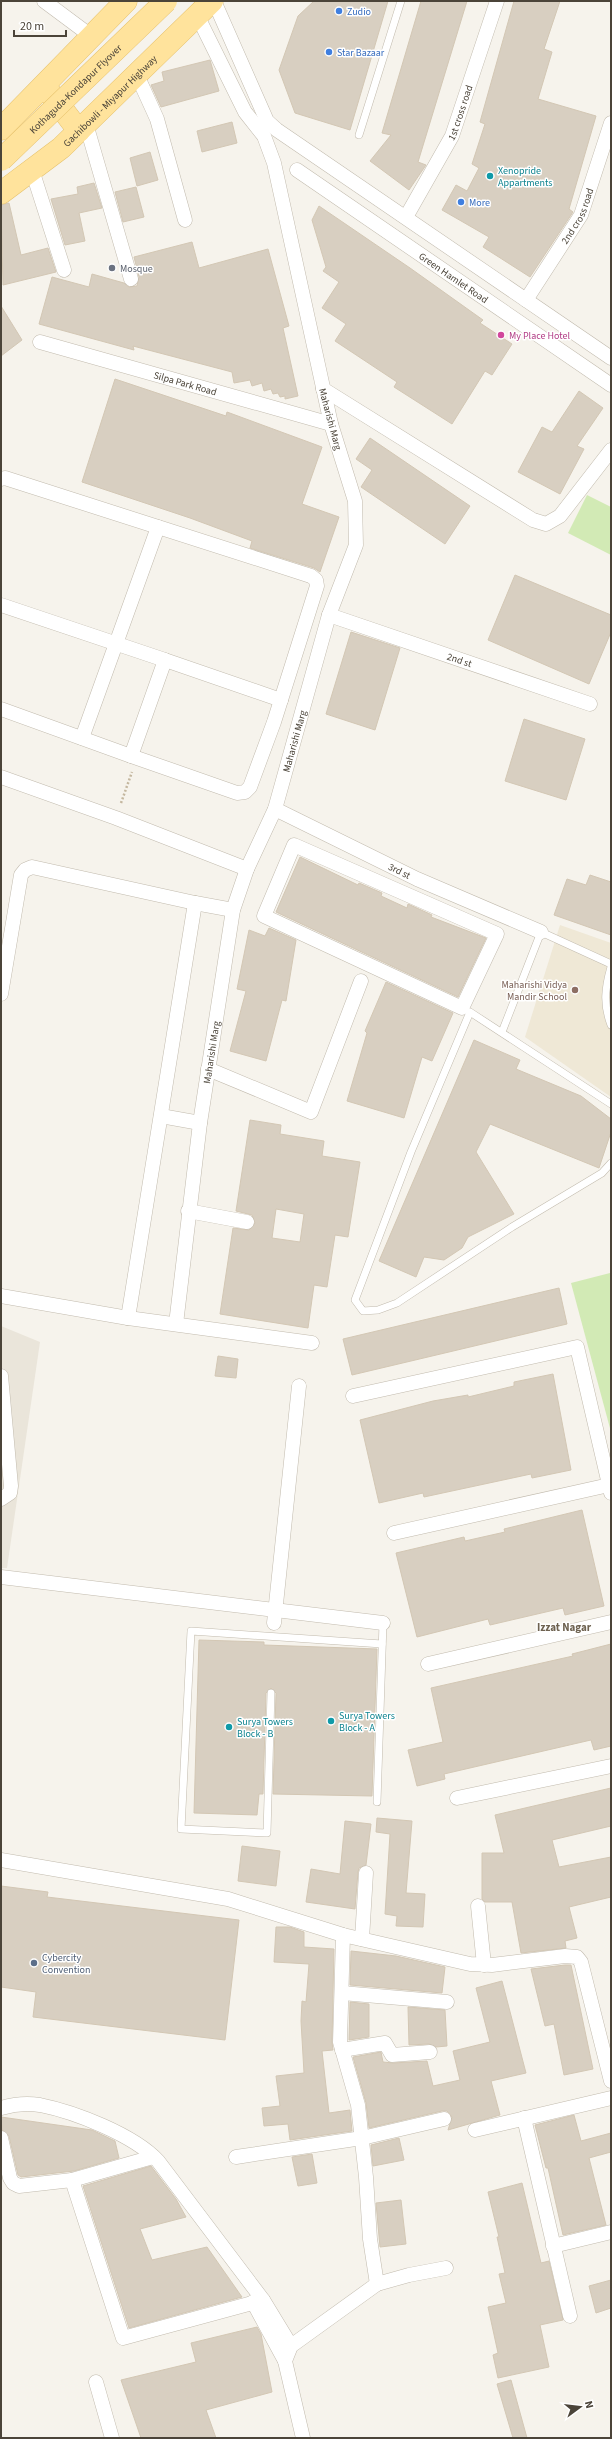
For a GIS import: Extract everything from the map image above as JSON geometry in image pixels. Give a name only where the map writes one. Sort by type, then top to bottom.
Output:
[{"type":"main road","points":[[1,129],[90,36],[126,1]]},
{"type":"main road","name":"Kothaguda-Kondapur Flyover","points":[[1,160],[166,1]]},
{"type":"main road","name":"Gachibowli - Miyapur Highway","points":[[1,193],[61,148],[208,6]]},
{"type":"main road","points":[[43,85],[83,128]]},
{"type":"street","points":[[44,1],[90,36]]},
{"type":"street","name":"1st cross road","points":[[406,217],[452,136],[497,1]]},
{"type":"street","points":[[208,6],[267,121],[277,130],[264,136],[245,112],[208,6]]},
{"type":"street","points":[[136,75],[157,119],[185,220]]},
{"type":"street","name":"2nd cross road","points":[[526,300],[581,215],[608,147],[611,123]]},
{"type":"street","points":[[83,128],[131,279]]},
{"type":"street","name":"Green Hamlet Road","points":[[277,130],[611,358]]},
{"type":"street","name":"Maharishi Marg","points":[[176,1324],[188,1211],[200,1123],[233,910],[247,868],[275,809],[328,615],[356,545],[355,501],[331,424],[274,163],[264,136]]},
{"type":"street","points":[[294,171],[304,165],[309,152]]},
{"type":"street","name":"Green Hamlet Road","points":[[274,163],[294,171],[611,385]]},
{"type":"street","points":[[32,170],[64,270]]},
{"type":"street","name":"Silpa Park Road","points":[[40,342],[331,424]]},
{"type":"street","points":[[323,388],[533,520],[546,524],[560,516],[611,450]]},
{"type":"street","points":[[1,479],[5,478],[158,527],[316,580],[317,586],[274,722],[250,787],[245,792],[237,793],[1,709]]},
{"type":"street","points":[[82,738],[158,527]]},
{"type":"street","points":[[1,605],[281,700]]},
{"type":"street","name":"2nd st","points":[[328,615],[590,704]]},
{"type":"street","points":[[133,757],[165,660]]},
{"type":"street","points":[[286,684],[307,692]]},
{"type":"street","points":[[274,722],[297,728]]},
{"type":"street","points":[[1,777],[116,818],[247,868]]},
{"type":"street","name":"3rd st","points":[[275,809],[412,877],[540,932]]},
{"type":"street","points":[[294,845],[404,893],[497,934],[462,1008],[264,916],[294,845]]},
{"type":"street","points":[[1,994],[21,875],[24,870],[32,867],[195,904],[233,910]]},
{"type":"street","points":[[404,893],[412,877]]},
{"type":"street","points":[[128,1318],[195,904]]},
{"type":"street","points":[[208,1069],[312,1112],[361,980]]},
{"type":"street","points":[[161,1116],[200,1123]]},
{"type":"street","points":[[188,1211],[247,1222]]},
{"type":"street","points":[[1,1296],[128,1318],[312,1343]]},
{"type":"street","points":[[353,1396],[577,1347],[610,1489],[394,1533]]},
{"type":"street","points":[[1,1376],[11,1486],[10,1493],[1,1499]]},
{"type":"street","points":[[275,1617],[299,1386]]},
{"type":"street","points":[[1,1577],[275,1617],[383,1623]]},
{"type":"street","points":[[428,1664],[611,1622]]},
{"type":"street","points":[[456,1798],[611,1766]]},
{"type":"street","points":[[1,1860],[228,1899],[344,1935],[484,1965],[565,1956],[577,1957],[581,1962],[611,2081]]},
{"type":"street","points":[[362,1939],[366,1873]]},
{"type":"street","points":[[478,1906],[484,1965]]},
{"type":"street","points":[[344,1935],[340,2042],[358,2105],[370,2239],[377,2284]]},
{"type":"street","points":[[342,1993],[447,2002]]},
{"type":"street","points":[[342,2050],[385,2043],[392,2054],[430,2052]]},
{"type":"street","points":[[475,2130],[611,2098]]},
{"type":"street","points":[[1,2108],[19,2104],[40,2105],[75,2116],[112,2132],[154,2157],[268,2317],[291,2346]]},
{"type":"street","points":[[524,2118],[570,2316]]},
{"type":"street","points":[[236,2157],[362,2138],[444,2119]]},
{"type":"street","points":[[1,2138],[10,2178],[13,2183],[20,2186],[72,2180],[154,2157]]},
{"type":"street","points":[[72,2180],[123,2338],[258,2301]]},
{"type":"street","points":[[553,2246],[611,2232]]},
{"type":"street","points":[[285,2361],[291,2346],[377,2284],[409,2275],[446,2268]]},
{"type":"street","points":[[268,2317],[285,2361],[303,2438]]},
{"type":"street","points":[[96,2382],[112,2438]]},
{"type":"lane","points":[[359,135],[401,1]]},
{"type":"lane","points":[[502,1032],[540,932],[611,964]]},
{"type":"lane","points":[[611,967],[605,988],[605,1005],[611,1025]]},
{"type":"lane","points":[[611,1104],[470,1012],[411,1152],[355,1300],[363,1311],[378,1310],[397,1303],[512,1227],[602,1173],[611,1163]]},
{"type":"lane","points":[[378,1802],[383,1623]]},
{"type":"lane","points":[[272,1693],[267,1833],[181,1829],[191,1631],[382,1644]]},
{"type":"path","points":[[121,803],[133,757]]},
{"type":"shaded area","name":"Maharishi Vidya Mandir School","points":[[560,925],[611,943],[611,1097],[525,1037]]},
{"type":"shaded area","points":[[1,1326],[40,1342],[7,1568],[1,1568]]},
{"type":"green space","points":[[587,495],[611,507],[611,555],[568,533]]},
{"type":"green space","points":[[611,1274],[611,1432],[571,1283]]},
{"type":"building","name":"Star Bazaar","points":[[314,1],[388,1],[350,130],[295,113],[279,70],[298,16]]},
{"type":"building","points":[[421,1],[467,1],[418,162],[426,165],[409,190],[370,161],[391,135],[382,133]]},
{"type":"building","points":[[514,1],[560,1],[544,49],[552,52],[538,99],[596,116],[569,209],[573,212],[530,277],[483,247],[489,237],[442,210],[456,185],[467,191],[479,168],[472,164],[485,124],[480,122]]},
{"type":"building","points":[[210,60],[219,91],[161,107],[151,85],[164,81],[162,72]]},
{"type":"building","points":[[232,122],[237,143],[202,152],[197,131]]},
{"type":"building","points":[[150,152],[158,180],[137,186],[130,158]]},
{"type":"building","points":[[94,183],[102,208],[79,213],[85,241],[65,245],[51,199],[78,194],[77,187]]},
{"type":"building","points":[[136,187],[144,217],[123,222],[115,192]]},
{"type":"building","points":[[9,203],[21,255],[48,248],[56,272],[3,285],[1,205]]},
{"type":"building","points":[[319,206],[483,320],[480,323],[512,344],[492,375],[485,371],[452,424],[394,387],[397,382],[335,341],[346,324],[322,308],[339,282],[323,271],[326,267],[312,220]]},
{"type":"building","points":[[192,242],[199,268],[268,249],[289,326],[283,328],[298,396],[285,399],[285,396],[280,397],[278,393],[273,394],[271,389],[264,391],[262,383],[252,386],[250,380],[234,383],[232,372],[133,346],[134,350],[39,324],[52,277],[89,287],[92,274],[124,283],[129,287],[137,286],[139,277],[134,257]]},
{"type":"building","points":[[1,306],[22,340],[1,356]]},
{"type":"building","points":[[115,379],[226,416],[227,412],[322,447],[302,504],[339,517],[320,572],[314,568],[250,548],[252,541],[190,518],[82,482]]},
{"type":"building","points":[[579,391],[603,408],[577,446],[584,449],[560,494],[518,472],[542,427],[552,432]]},
{"type":"building","points":[[370,438],[470,506],[445,544],[361,487],[372,470],[356,459]]},
{"type":"building","points":[[515,575],[611,615],[611,632],[589,684],[488,640]]},
{"type":"building","points":[[351,632],[400,648],[375,730],[326,714]]},
{"type":"building","points":[[524,719],[585,739],[566,800],[505,781]]},
{"type":"building","points":[[300,857],[358,885],[359,883],[382,893],[381,896],[407,908],[408,904],[432,915],[431,917],[486,938],[458,997],[276,912]]},
{"type":"building","points":[[590,875],[611,882],[611,935],[554,915],[567,879],[586,885]]},
{"type":"building","points":[[269,928],[296,940],[286,1001],[282,1000],[266,1061],[230,1051],[246,991],[237,989],[249,930],[265,936]]},
{"type":"building","points":[[386,982],[453,1013],[432,1061],[422,1057],[404,1118],[347,1101],[367,1033],[365,1031]]},
{"type":"building","points":[[474,1040],[520,1060],[516,1069],[581,1096],[611,1119],[611,1132],[599,1168],[490,1124],[476,1152],[514,1214],[468,1237],[462,1248],[444,1260],[424,1257],[416,1277],[379,1261]]},
{"type":"building","points":[[250,1120],[281,1125],[280,1134],[324,1141],[322,1156],[360,1162],[348,1237],[335,1235],[327,1287],[314,1285],[308,1328],[220,1314],[233,1228],[249,1230],[255,1223],[252,1215],[236,1211]],"holes":[[[276,1209],[304,1214],[300,1242],[272,1238]]]},
{"type":"building","points":[[559,1288],[567,1324],[352,1375],[343,1339]]},
{"type":"building","points":[[218,1356],[238,1359],[236,1378],[215,1376]]},
{"type":"building","points":[[553,1374],[571,1470],[532,1478],[531,1474],[424,1497],[423,1493],[379,1503],[360,1420],[433,1401],[468,1395],[468,1397],[514,1386],[514,1382]]},
{"type":"building","points":[[582,1510],[604,1606],[565,1615],[563,1608],[490,1625],[488,1619],[417,1637],[396,1553],[464,1537],[465,1541],[505,1532],[504,1529]]},
{"type":"building","points":[[199,1640],[264,1642],[264,1645],[377,1649],[372,1796],[273,1794],[276,1693],[271,1688],[266,1693],[263,1794],[259,1794],[257,1815],[194,1813]]},
{"type":"building","points":[[611,1644],[611,1746],[594,1750],[591,1740],[444,1774],[445,1779],[417,1786],[408,1750],[443,1742],[431,1688],[573,1656],[572,1654]]},
{"type":"building","points":[[611,1788],[611,1826],[552,1840],[559,1867],[611,1857],[611,1897],[569,1907],[577,1938],[565,1941],[566,1948],[521,1953],[512,1902],[485,1902],[482,1899],[482,1853],[504,1853],[495,1815]]},
{"type":"building","points":[[377,1818],[412,1821],[406,1893],[425,1894],[423,1927],[396,1926],[397,1916],[385,1914],[390,1834],[376,1832]]},
{"type":"building","points":[[345,1821],[371,1824],[366,1865],[359,1868],[358,1872],[355,1909],[306,1902],[311,1869],[340,1874]]},
{"type":"building","points":[[242,1846],[280,1851],[276,1886],[238,1881]]},
{"type":"building","points":[[1,1886],[48,1892],[47,1897],[239,1920],[225,2040],[33,2017],[36,1992],[1,1987]]},
{"type":"building","points":[[276,1927],[290,1927],[304,1932],[304,1947],[334,1949],[333,2050],[322,2051],[329,2113],[350,2110],[352,2131],[290,2140],[288,2124],[264,2126],[262,2108],[280,2106],[276,2076],[304,2073],[301,2021],[302,2001],[306,2002],[309,1964],[274,1962]]},
{"type":"building","points":[[351,1951],[396,1956],[445,1967],[442,1993],[350,1985]]},
{"type":"building","points":[[571,1965],[593,2069],[564,2075],[554,2024],[545,2026],[531,1969]]},
{"type":"building","points":[[502,1981],[526,2073],[491,2081],[500,2115],[448,2130],[452,2117],[447,2111],[369,2128],[366,2103],[353,2057],[381,2052],[383,2062],[393,2063],[427,2061],[433,2086],[460,2080],[453,2051],[490,2042],[476,1988]]},
{"type":"building","points":[[350,2002],[369,2004],[369,2037],[349,2040]]},
{"type":"building","points":[[408,2007],[445,2010],[447,2046],[436,2047],[429,2044],[409,2045]]},
{"type":"building","points":[[574,2115],[581,2141],[611,2133],[611,2152],[589,2158],[606,2225],[563,2235],[548,2168],[546,2168],[535,2125]]},
{"type":"building","points":[[1,2117],[92,2130],[115,2141],[119,2158],[74,2171],[21,2177],[18,2175],[9,2136],[2,2130]]},
{"type":"building","points":[[399,2138],[404,2160],[373,2166],[371,2145]]},
{"type":"building","points":[[312,2154],[317,2183],[298,2186],[292,2157]]},
{"type":"building","points":[[151,2166],[176,2199],[186,2217],[140,2229],[152,2260],[207,2247],[242,2297],[129,2328],[83,2186]]},
{"type":"building","points":[[522,2183],[541,2263],[549,2261],[563,2320],[540,2325],[549,2367],[498,2378],[493,2355],[498,2353],[488,2307],[506,2303],[499,2274],[505,2273],[497,2237],[499,2237],[488,2192]]},
{"type":"building","points":[[401,2200],[406,2244],[380,2247],[376,2203]]},
{"type":"building","points":[[611,2280],[611,2308],[596,2313],[589,2286]]},
{"type":"building","points":[[257,2327],[261,2334],[272,2392],[206,2410],[216,2438],[141,2438],[121,2380],[196,2362],[191,2343]]},
{"type":"building","points":[[511,2380],[527,2438],[513,2438],[497,2384]]},
{"type":"place","name":"Zudio","points":[[339,11]]},
{"type":"place","name":"Star Bazaar","points":[[329,52]]},
{"type":"place","name":"Xenopride Appartments","points":[[490,176]]},
{"type":"place","name":"More","points":[[461,202]]},
{"type":"place","name":"Mosque","points":[[112,268]]},
{"type":"place","name":"My Place Hotel","points":[[501,335]]},
{"type":"place","name":"Maharishi Vidya Mandir School","points":[[575,990]]},
{"type":"place","name":"Surya Towers Block - A","points":[[331,1721]]},
{"type":"place","name":"Surya Towers Block - B","points":[[229,1727]]},
{"type":"place","name":"Cybercity Convention","points":[[34,1963]]},
{"type":"district","name":"Izzat Nagar","points":[[564,1627]]}]
